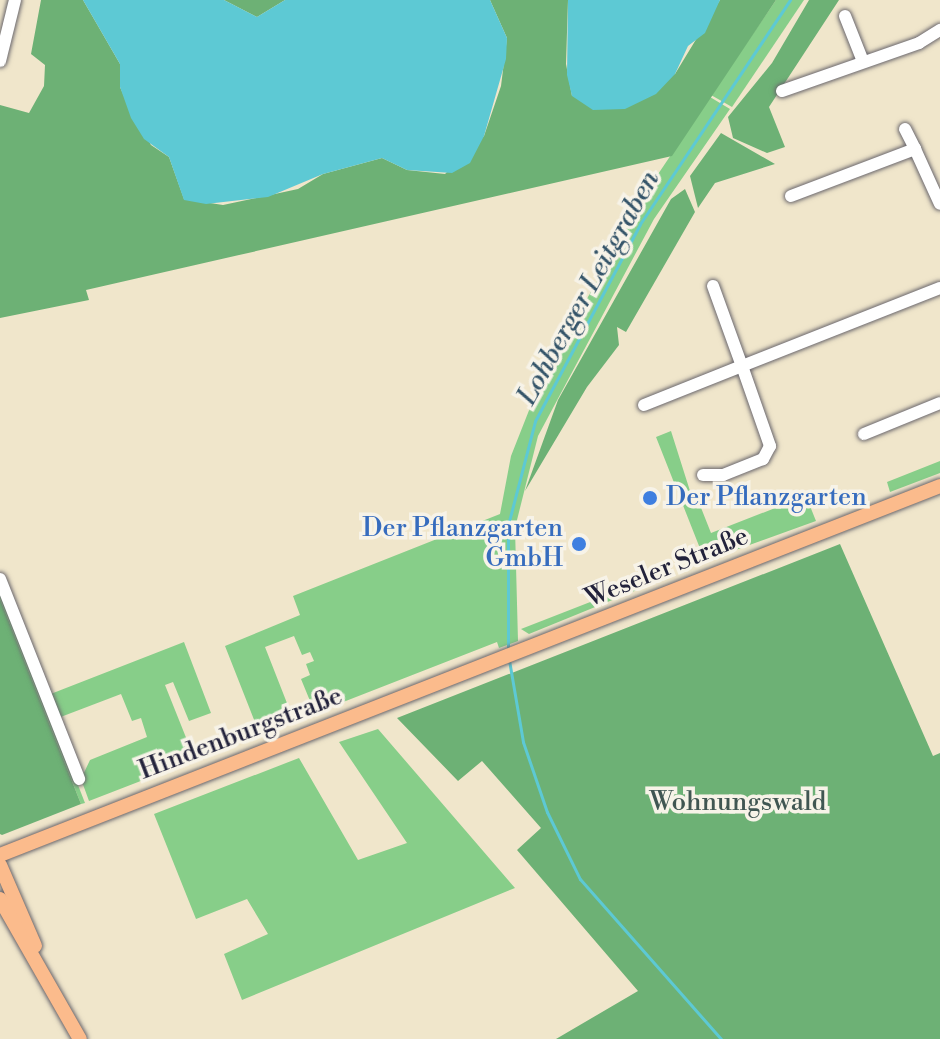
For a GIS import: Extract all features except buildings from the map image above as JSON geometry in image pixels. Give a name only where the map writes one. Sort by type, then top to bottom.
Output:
[{"type":"main road","name":"Weseler Straße","points":[[500,659],[940,486]]},
{"type":"main road","name":"Hindenburgstraße","points":[[0,855],[500,659]]},
{"type":"main road","points":[[0,865],[56,994]]},
{"type":"main road","points":[[0,899],[80,1039]]},
{"type":"street","points":[[0,61],[15,0]]},
{"type":"street","points":[[845,16],[862,59]]},
{"type":"street","points":[[782,91],[862,59],[919,43],[940,30]]},
{"type":"street","points":[[905,129],[940,204]]},
{"type":"street","points":[[791,196],[915,149]]},
{"type":"street","points":[[926,169],[940,164]]},
{"type":"street","points":[[703,475],[723,475],[763,459],[770,446],[713,286]]},
{"type":"street","points":[[644,405],[940,288]]},
{"type":"street","points":[[864,434],[940,403]]},
{"type":"street","points":[[0,579],[79,779]]},
{"type":"green space","points":[[41,0],[83,0],[120,64],[120,87],[131,112],[151,145],[169,157],[184,199],[223,205],[298,189],[323,174],[382,158],[407,170],[445,174],[484,136],[501,86],[507,38],[490,0],[568,0],[566,64],[572,96],[675,74],[720,0],[776,0],[672,156],[86,290],[89,300],[0,318],[0,105],[29,113],[44,86],[45,65],[31,54]]},
{"type":"green space","points":[[224,0],[285,0],[257,17]]},
{"type":"green space","points":[[776,0],[804,0],[732,107],[711,95]]},
{"type":"green space","points":[[809,0],[839,0],[769,107],[785,147],[767,153],[733,138],[728,117],[772,63]]},
{"type":"green space","points":[[710,97],[730,109],[654,219],[538,436],[515,528],[518,641],[499,648],[497,642],[315,713],[301,679],[310,675],[306,664],[314,661],[310,652],[302,655],[294,636],[265,647],[294,721],[260,735],[225,646],[300,615],[293,596],[500,514],[511,456],[539,385],[648,189]]},
{"type":"green space","points":[[721,133],[775,164],[715,183],[698,208],[690,176]]},
{"type":"green space","points":[[685,189],[695,212],[626,332],[617,327],[619,345],[587,387],[525,491],[558,400],[671,199]]},
{"type":"green space","points":[[671,431],[690,491],[694,490],[711,533],[806,496],[816,521],[705,561],[656,437]]},
{"type":"green space","points":[[940,461],[940,473],[890,492],[887,482]]},
{"type":"green space","name":"Wohnungswald","points":[[840,544],[933,756],[940,753],[940,1039],[556,1039],[638,991],[517,850],[541,828],[482,761],[458,781],[397,718]]},
{"type":"green space","points":[[657,576],[659,581],[529,634],[521,629]]},
{"type":"green space","points":[[0,585],[85,803],[81,804],[0,599]]},
{"type":"green space","points":[[0,599],[81,804],[2,835],[0,834]]},
{"type":"green space","points":[[184,642],[211,713],[189,721],[173,682],[165,685],[195,760],[89,801],[81,779],[90,760],[147,737],[141,718],[132,721],[121,694],[58,718],[48,695]]},
{"type":"green space","points":[[378,729],[515,888],[242,1000],[224,954],[268,934],[247,899],[196,919],[154,814],[299,758],[358,860],[407,843],[339,742]]},
{"type":"water","points":[[83,0],[224,0],[257,17],[285,0],[490,0],[507,38],[506,59],[484,136],[470,163],[452,173],[407,170],[382,158],[323,174],[268,197],[206,204],[184,200],[169,157],[144,139],[131,118],[120,87],[120,64]]},
{"type":"water","points":[[568,0],[720,0],[705,33],[688,46],[675,74],[656,94],[625,109],[593,110],[572,96],[567,75]]},
{"type":"waterway","name":"Lohberger Leitgraben","points":[[508,648],[508,525],[535,421],[640,224],[790,0]]},
{"type":"waterway","name":"Lohberger Leitgraben","points":[[509,660],[523,742],[547,812],[580,879],[721,1039]]},
{"type":"place","name":"Der Pflanzgarten","points":[[650,498]]},
{"type":"place","name":"Der Pflanzgarten GmbH","points":[[579,544]]}]
